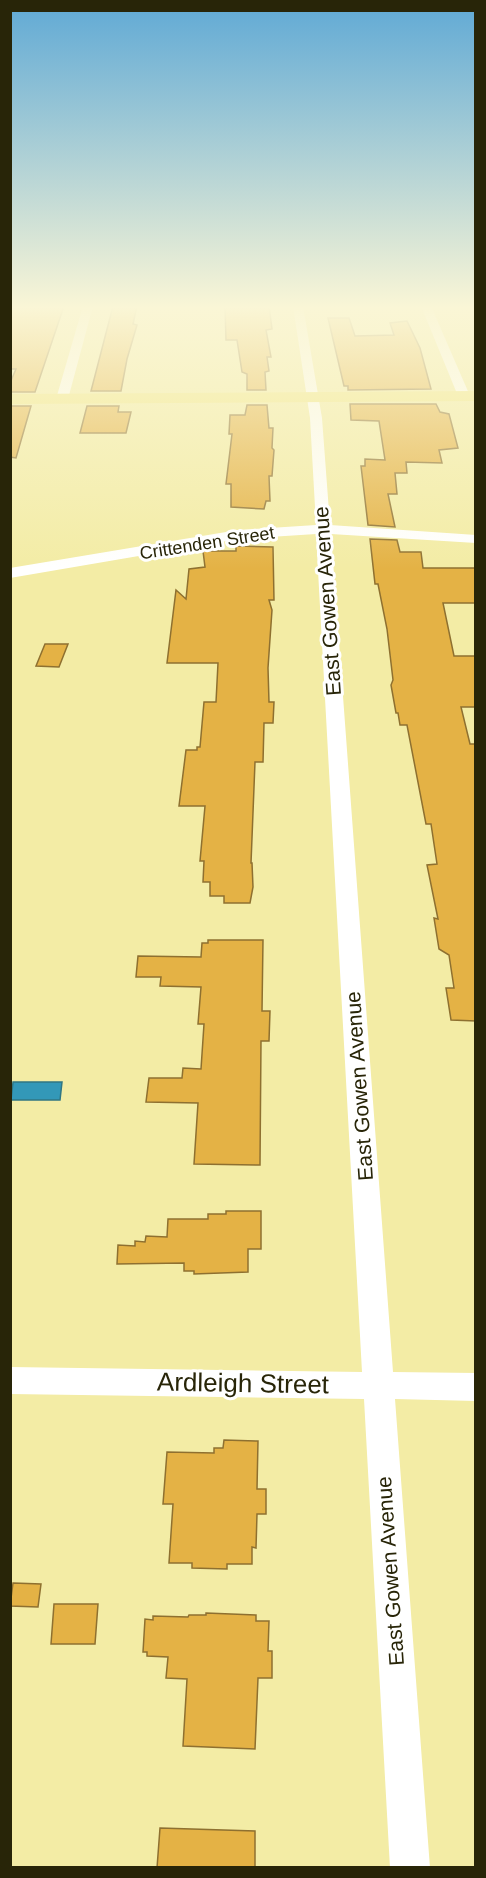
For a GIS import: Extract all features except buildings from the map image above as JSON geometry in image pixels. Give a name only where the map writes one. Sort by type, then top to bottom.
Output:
[{"type":"main road","points":[[10,399],[470,396]]},
{"type":"street","points":[[62,399],[63,394]]},
{"type":"street","name":"East Gowen Avenue","points":[[313,394],[410,1868]]},
{"type":"street","name":"Crittenden Street","points":[[10,573],[92,562],[249,534],[323,530],[374,531],[476,539]]},
{"type":"street","name":"Ardleigh Street","points":[[10,1380],[476,1387]]},
{"type":"water","points":[[13,1082],[62,1082],[60,1100],[11,1100]]}]
